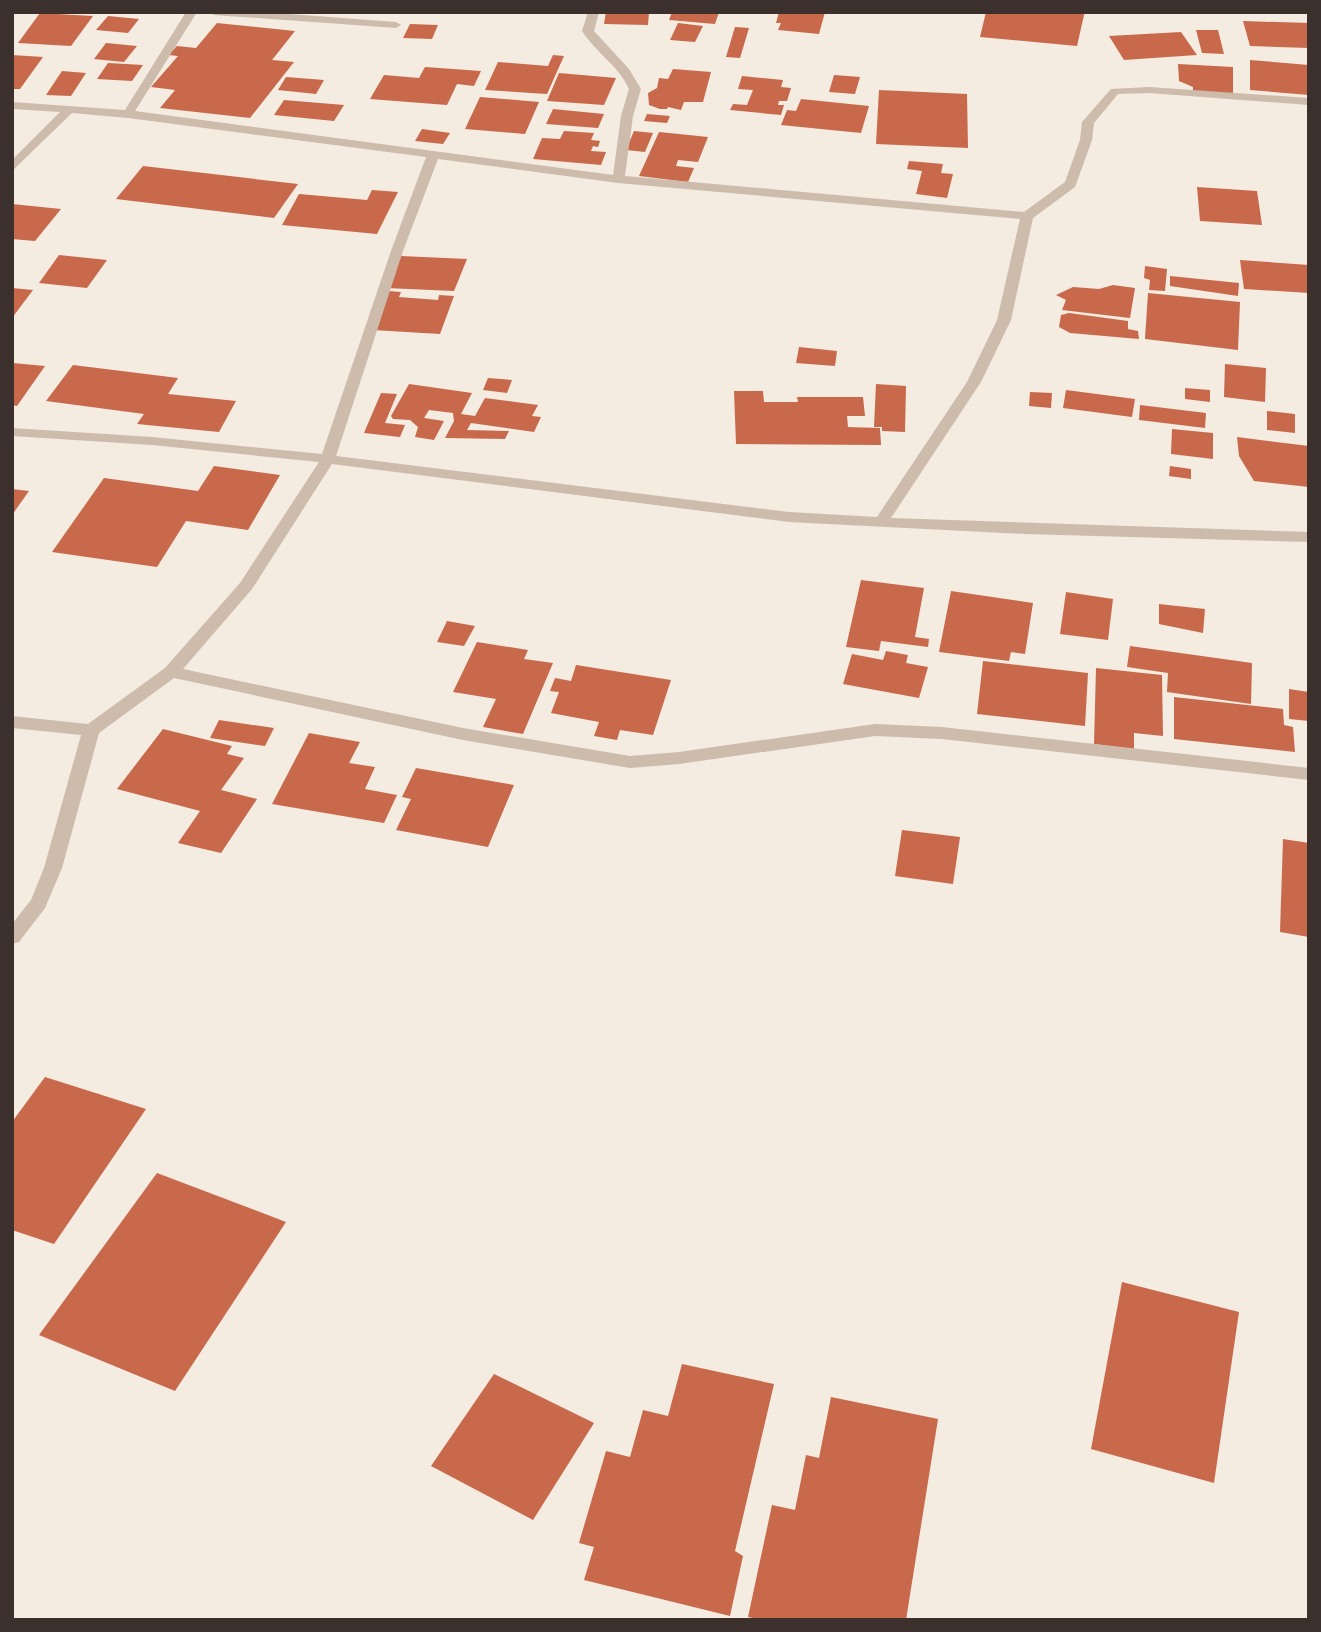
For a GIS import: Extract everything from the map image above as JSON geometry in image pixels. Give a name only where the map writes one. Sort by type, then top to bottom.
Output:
[{"type":"street","points":[[128,114],[192,12]]},
{"type":"street","points":[[214,12],[396,25]]},
{"type":"street","points":[[594,12],[588,31],[593,41],[625,68],[635,89],[627,116],[618,179]]},
{"type":"street","points":[[12,105],[128,114],[618,179],[1027,216],[1071,184],[1086,140],[1088,122],[1115,91],[1149,90],[1309,102]]},
{"type":"street","points":[[12,167],[70,109]]},
{"type":"street","points":[[12,937],[38,903],[53,868],[91,730],[171,672],[246,586],[328,459],[397,251],[434,153]]},
{"type":"street","points":[[881,522],[974,382],[1004,320],[1027,216]]},
{"type":"street","points":[[12,432],[152,441],[328,459],[789,517],[1309,537]]},
{"type":"street","points":[[171,672],[463,734],[630,762],[679,758],[875,730],[942,733],[1309,774]]},
{"type":"street","points":[[12,722],[91,730]]},
{"type":"building","points":[[606,12],[649,12],[648,25],[604,24]]},
{"type":"building","points":[[672,12],[719,12],[715,24],[669,20]]},
{"type":"building","points":[[779,12],[825,12],[819,34],[778,30],[781,23],[776,23]]},
{"type":"building","points":[[986,12],[1083,12],[1084,15],[1077,46],[980,37]]},
{"type":"building","points":[[40,13],[93,16],[71,46],[18,43]]},
{"type":"building","points":[[108,16],[139,19],[128,33],[96,30]]},
{"type":"building","points":[[1243,21],[1309,23],[1309,48],[1250,46]]},
{"type":"building","points":[[217,23],[295,31],[272,60],[294,62],[250,118],[160,108],[175,90],[151,87],[178,56],[168,55],[177,46],[196,48]]},
{"type":"building","points":[[678,23],[703,26],[695,42],[670,40]]},
{"type":"building","points":[[410,24],[438,25],[432,39],[403,38]]},
{"type":"building","points":[[735,27],[749,28],[740,58],[726,57]]},
{"type":"building","points":[[1196,30],[1218,30],[1224,54],[1202,53]]},
{"type":"building","points":[[1181,32],[1197,55],[1124,60],[1109,36]]},
{"type":"building","points":[[106,43],[137,46],[124,62],[94,59]]},
{"type":"building","points":[[12,55],[43,57],[20,89],[12,89]]},
{"type":"building","points":[[553,55],[564,56],[547,94],[485,90],[498,62],[548,66]]},
{"type":"building","points":[[1250,60],[1309,65],[1309,95],[1250,90]]},
{"type":"building","points":[[108,63],[143,65],[132,81],[97,79]]},
{"type":"building","points":[[1178,64],[1233,67],[1233,94],[1193,91],[1193,87],[1179,81]]},
{"type":"building","points":[[425,67],[481,71],[474,86],[457,84],[447,105],[370,99],[384,75],[419,78]]},
{"type":"building","points":[[673,69],[711,72],[703,102],[684,102],[681,110],[668,107],[660,109],[649,105],[648,93],[657,88],[659,78],[668,79]]},
{"type":"building","points":[[62,71],[86,73],[71,96],[46,95]]},
{"type":"building","points":[[559,73],[616,78],[604,105],[547,101]]},
{"type":"building","points":[[834,75],[860,77],[855,94],[829,92]]},
{"type":"building","points":[[742,76],[783,80],[781,87],[791,88],[787,101],[779,101],[778,105],[784,105],[781,115],[730,110],[733,104],[747,105],[753,90],[738,89]]},
{"type":"building","points":[[286,77],[324,80],[316,94],[278,90]]},
{"type":"building","points":[[879,90],[967,94],[968,148],[876,144]]},
{"type":"building","points":[[480,97],[539,102],[525,134],[465,129]]},
{"type":"building","points":[[801,99],[869,106],[861,133],[781,125],[787,110],[796,111]]},
{"type":"building","points":[[284,100],[344,105],[334,121],[274,115]]},
{"type":"building","points":[[553,109],[604,114],[598,128],[546,124]]},
{"type":"building","points":[[647,114],[670,116],[667,123],[644,121]]},
{"type":"building","points":[[422,129],[450,133],[443,144],[415,141]]},
{"type":"building","points":[[564,131],[594,133],[591,140],[600,141],[598,147],[593,146],[591,151],[606,152],[601,165],[533,159],[542,138],[560,139]]},
{"type":"building","points":[[634,131],[653,133],[645,152],[626,150]]},
{"type":"building","points":[[659,132],[708,137],[698,162],[678,160],[676,166],[694,168],[688,182],[639,176]]},
{"type":"building","points":[[909,161],[943,164],[941,173],[953,174],[947,198],[916,194],[922,171],[907,169]]},
{"type":"building","points":[[143,166],[298,184],[274,218],[116,199]]},
{"type":"building","points":[[1197,187],[1257,191],[1262,225],[1200,221]]},
{"type":"building","points":[[372,190],[398,192],[377,234],[282,225],[299,194],[367,200]]},
{"type":"building","points":[[12,204],[61,209],[35,241],[12,239]]},
{"type":"building","points":[[59,255],[107,260],[87,288],[39,283]]},
{"type":"building","points":[[401,256],[467,259],[454,291],[386,288]]},
{"type":"building","points":[[1240,260],[1309,265],[1309,293],[1244,289]]},
{"type":"building","points":[[1145,266],[1167,269],[1165,291],[1149,290],[1150,280],[1144,278]]},
{"type":"building","points":[[1170,276],[1239,283],[1238,296],[1170,286]]},
{"type":"building","points":[[1113,285],[1135,288],[1130,318],[1062,310],[1066,300],[1056,295],[1073,287],[1099,289]]},
{"type":"building","points":[[12,288],[33,290],[12,318]]},
{"type":"building","points":[[388,291],[401,292],[399,297],[438,300],[439,295],[454,296],[440,334],[373,330]]},
{"type":"building","points":[[1148,293],[1240,302],[1238,350],[1145,339]]},
{"type":"building","points":[[1069,313],[1128,321],[1128,329],[1138,331],[1139,339],[1070,333],[1059,327],[1061,315]]},
{"type":"building","points":[[799,347],[837,351],[835,366],[796,363]]},
{"type":"building","points":[[13,363],[45,366],[17,406],[12,405]]},
{"type":"building","points":[[1225,364],[1266,368],[1265,402],[1224,397]]},
{"type":"building","points":[[73,365],[178,378],[168,394],[236,401],[219,432],[137,424],[144,414],[46,401]]},
{"type":"building","points":[[488,378],[512,380],[507,393],[483,390]]},
{"type":"building","points":[[409,384],[472,393],[461,414],[475,416],[485,398],[538,405],[532,416],[541,417],[534,432],[471,423],[467,430],[509,431],[505,439],[445,438],[454,421],[453,413],[429,410],[424,418],[444,421],[434,440],[415,437],[418,427],[410,420],[393,419],[391,416]]},
{"type":"building","points":[[876,384],[906,386],[905,432],[882,431],[882,427],[874,427]]},
{"type":"building","points":[[1185,388],[1210,390],[1210,402],[1185,399]]},
{"type":"building","points":[[1066,390],[1135,399],[1132,417],[1063,408]]},
{"type":"building","points":[[734,391],[763,391],[764,402],[798,402],[797,397],[863,397],[865,416],[847,416],[848,427],[880,428],[881,445],[736,444]]},
{"type":"building","points":[[1030,392],[1052,393],[1051,408],[1029,406]]},
{"type":"building","points":[[381,393],[397,394],[385,423],[405,425],[400,437],[364,433]]},
{"type":"building","points":[[1140,405],[1206,413],[1205,428],[1139,420]]},
{"type":"building","points":[[1267,411],[1295,414],[1295,433],[1267,430]]},
{"type":"building","points":[[1172,429],[1213,433],[1213,459],[1171,454]]},
{"type":"building","points":[[1237,437],[1309,446],[1309,487],[1254,481],[1239,456]]},
{"type":"building","points":[[214,466],[280,475],[248,530],[186,521],[157,567],[52,552],[104,478],[198,491]]},
{"type":"building","points":[[1170,466],[1191,469],[1191,479],[1169,476]]},
{"type":"building","points":[[12,489],[29,491],[12,515]]},
{"type":"building","points":[[861,580],[924,588],[915,637],[929,639],[928,647],[881,641],[879,651],[846,647]]},
{"type":"building","points":[[951,591],[1033,603],[1025,654],[1011,652],[1009,661],[939,652]]},
{"type":"building","points":[[1066,592],[1113,599],[1108,640],[1060,634]]},
{"type":"building","points":[[1159,604],[1205,609],[1203,633],[1159,624]]},
{"type":"building","points":[[447,621],[475,626],[464,646],[437,642]]},
{"type":"building","points":[[477,642],[528,650],[524,659],[553,663],[523,734],[483,727],[496,699],[453,692]]},
{"type":"building","points":[[1130,646],[1252,663],[1251,704],[1167,692],[1168,673],[1127,667]]},
{"type":"building","points":[[886,651],[908,655],[906,663],[928,667],[919,698],[843,684],[852,654],[883,660]]},
{"type":"building","points":[[983,661],[1088,673],[1085,726],[977,714]]},
{"type":"building","points":[[576,665],[671,680],[653,735],[620,730],[617,740],[594,736],[599,722],[551,713],[559,692],[550,691],[555,678],[571,681]]},
{"type":"building","points":[[1096,668],[1162,675],[1163,736],[1134,733],[1134,749],[1094,744]]},
{"type":"building","points":[[1289,689],[1309,692],[1309,721],[1289,719]]},
{"type":"building","points":[[1174,697],[1283,709],[1284,725],[1293,727],[1295,752],[1174,739]]},
{"type":"building","points":[[219,720],[274,728],[265,746],[210,738]]},
{"type":"building","points":[[163,729],[232,746],[227,754],[244,758],[221,790],[257,799],[221,853],[178,843],[200,811],[117,789]]},
{"type":"building","points":[[309,733],[360,742],[349,763],[375,767],[365,789],[397,795],[384,823],[272,804]]},
{"type":"building","points":[[416,768],[514,785],[488,847],[396,830],[411,799],[402,797]]},
{"type":"building","points":[[902,830],[960,837],[953,884],[895,876]]},
{"type":"building","points":[[1283,839],[1309,843],[1309,937],[1280,932]]},
{"type":"building","points":[[45,1077],[146,1109],[54,1244],[12,1230],[12,1122]]},
{"type":"building","points":[[157,1173],[286,1222],[175,1391],[39,1335]]},
{"type":"building","points":[[1122,1282],[1239,1312],[1214,1483],[1091,1449]]},
{"type":"building","points":[[682,1364],[774,1384],[735,1551],[743,1556],[730,1616],[584,1580],[594,1547],[579,1543],[606,1451],[630,1457],[643,1410],[668,1416]]},
{"type":"building","points":[[494,1374],[594,1423],[533,1520],[431,1466]]},
{"type":"building","points":[[831,1397],[938,1419],[906,1620],[763,1620],[748,1617],[772,1505],[795,1510],[806,1455],[819,1458]]}]
